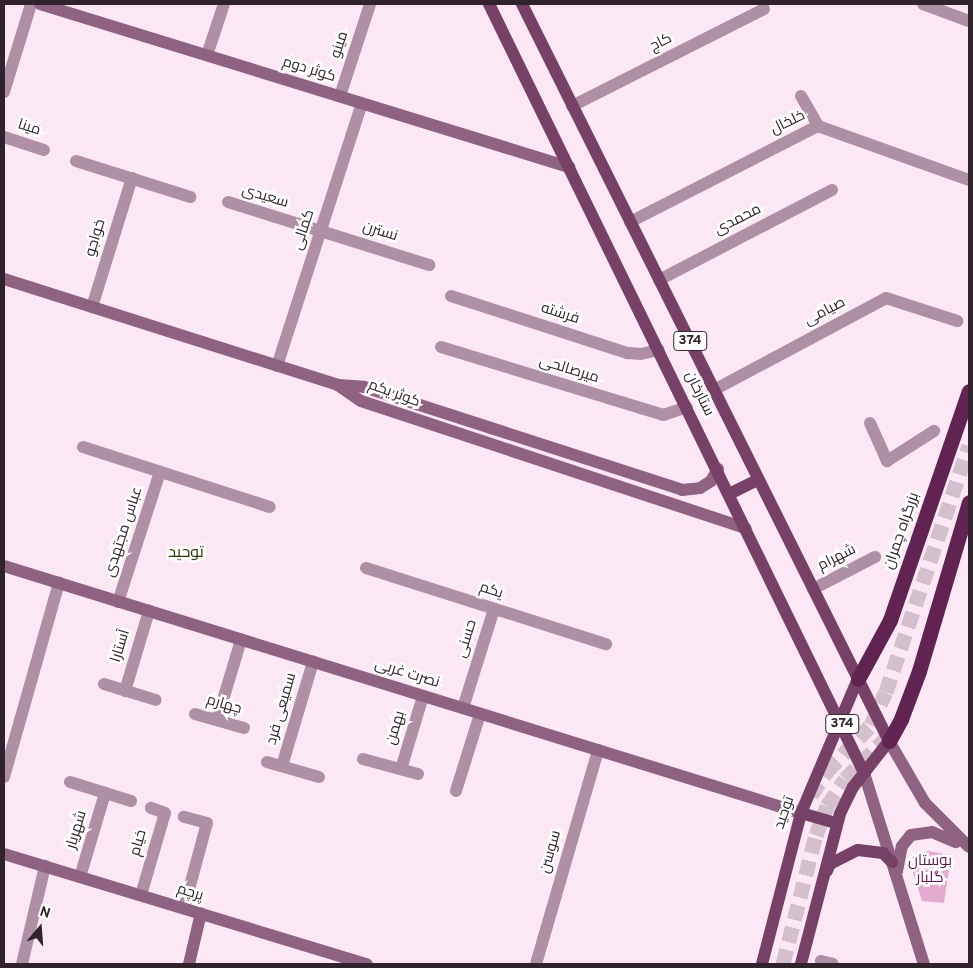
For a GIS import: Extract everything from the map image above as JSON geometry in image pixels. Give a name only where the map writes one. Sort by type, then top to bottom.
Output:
[{"type":"highway","name":"بزرگراه چمران","points":[[858,679],[890,620],[969,391]]},
{"type":"highway","points":[[888,741],[901,719],[914,686],[969,502]]},
{"type":"main road","name":"ستارخان","points":[[489,4],[730,494],[864,773]]},
{"type":"main road","name":"ستارخان","points":[[522,4],[888,741]]},
{"type":"main road","points":[[730,494],[758,480]]},
{"type":"main road","name":"توحید","points":[[762,964],[801,812],[858,679]]},
{"type":"main road","points":[[801,964],[837,823],[847,796],[888,741]]},
{"type":"main road","points":[[801,812],[837,823]]},
{"type":"main road","points":[[824,878],[830,864],[858,850],[883,853],[892,862]]},
{"type":"street","points":[[4,92],[31,4]]},
{"type":"street","name":"کوثر دوم","points":[[40,4],[569,167]]},
{"type":"street","points":[[207,55],[224,4]]},
{"type":"street","name":"مینو","points":[[340,96],[370,4]]},
{"type":"street","points":[[923,4],[969,21]]},
{"type":"street","name":"کاج","points":[[572,106],[764,9]]},
{"type":"street","points":[[801,96],[818,126]]},
{"type":"street","name":"کمالی","points":[[277,366],[362,103]]},
{"type":"street","name":"خلخال","points":[[630,222],[818,126],[969,180]]},
{"type":"street","name":"مینا","points":[[4,137],[44,150]]},
{"type":"street","points":[[76,161],[190,197]]},
{"type":"street","name":"خواجو","points":[[92,307],[132,178]]},
{"type":"street","name":"محمدی","points":[[659,280],[832,190]]},
{"type":"street","name":"سعیدی","points":[[228,202],[321,231]]},
{"type":"street","name":"نسترن","points":[[321,231],[429,264]]},
{"type":"street","name":"کوثر یکم","points":[[4,279],[338,386],[361,401],[746,528]]},
{"type":"street","name":"فرشته","points":[[451,296],[628,353],[641,354],[659,350]]},
{"type":"street","name":"صیامی","points":[[714,390],[886,298],[957,321]]},
{"type":"street","name":"میرصالحی","points":[[441,347],[663,415],[687,407]]},
{"type":"street","points":[[338,386],[364,386],[682,490],[700,488],[711,481],[718,470]]},
{"type":"street","points":[[870,423],[887,461],[934,431]]},
{"type":"street","points":[[83,448],[270,507]]},
{"type":"street","name":"عباس مجتهدی","points":[[118,602],[160,472]]},
{"type":"street","name":"شهرام","points":[[813,589],[875,557]]},
{"type":"street","name":"نصرت غربی","points":[[4,566],[801,812]]},
{"type":"street","name":"یکم","points":[[366,568],[606,644]]},
{"type":"street","points":[[4,777],[59,583]]},
{"type":"street","name":"حسنی","points":[[463,708],[494,609]]},
{"type":"street","name":"آستارا","points":[[125,690],[149,611]]},
{"type":"street","points":[[217,720],[242,640]]},
{"type":"street","name":"سمیعی فرد","points":[[282,766],[313,662]]},
{"type":"street","points":[[104,684],[156,700]]},
{"type":"street","name":"بهمن","points":[[401,769],[422,696]]},
{"type":"street","name":"چهارم","points":[[195,714],[244,728]]},
{"type":"street","points":[[456,791],[480,714]]},
{"type":"street","points":[[888,741],[925,804],[969,847]]},
{"type":"street","name":"سوسن","points":[[536,964],[598,750]]},
{"type":"street","points":[[363,759],[418,774]]},
{"type":"street","points":[[267,762],[319,777]]},
{"type":"street","points":[[864,773],[924,964]]},
{"type":"street","points":[[70,782],[131,801]]},
{"type":"street","name":"شهریار","points":[[80,877],[105,793]]},
{"type":"street","name":"خیام","points":[[141,895],[165,813],[151,808]]},
{"type":"street","points":[[184,817],[207,823],[184,908]]},
{"type":"street","points":[[897,876],[902,846],[916,832],[941,834],[969,847]]},
{"type":"street","name":"پرچم","points":[[4,854],[367,964]]},
{"type":"street","points":[[22,964],[45,866]]},
{"type":"street","points":[[189,964],[201,913]]},
{"type":"green space","name":"بوستان گلبار","points":[[928,851],[951,855],[944,903],[922,901],[911,866],[918,855]]},
{"type":"tunnel","points":[[811,795],[827,771],[871,725],[886,692],[969,446]]},
{"type":"tunnel","points":[[783,964],[816,835],[827,806],[845,779],[885,739]]},
{"type":"district","name":"توحید","points":[[186,553]]}]
